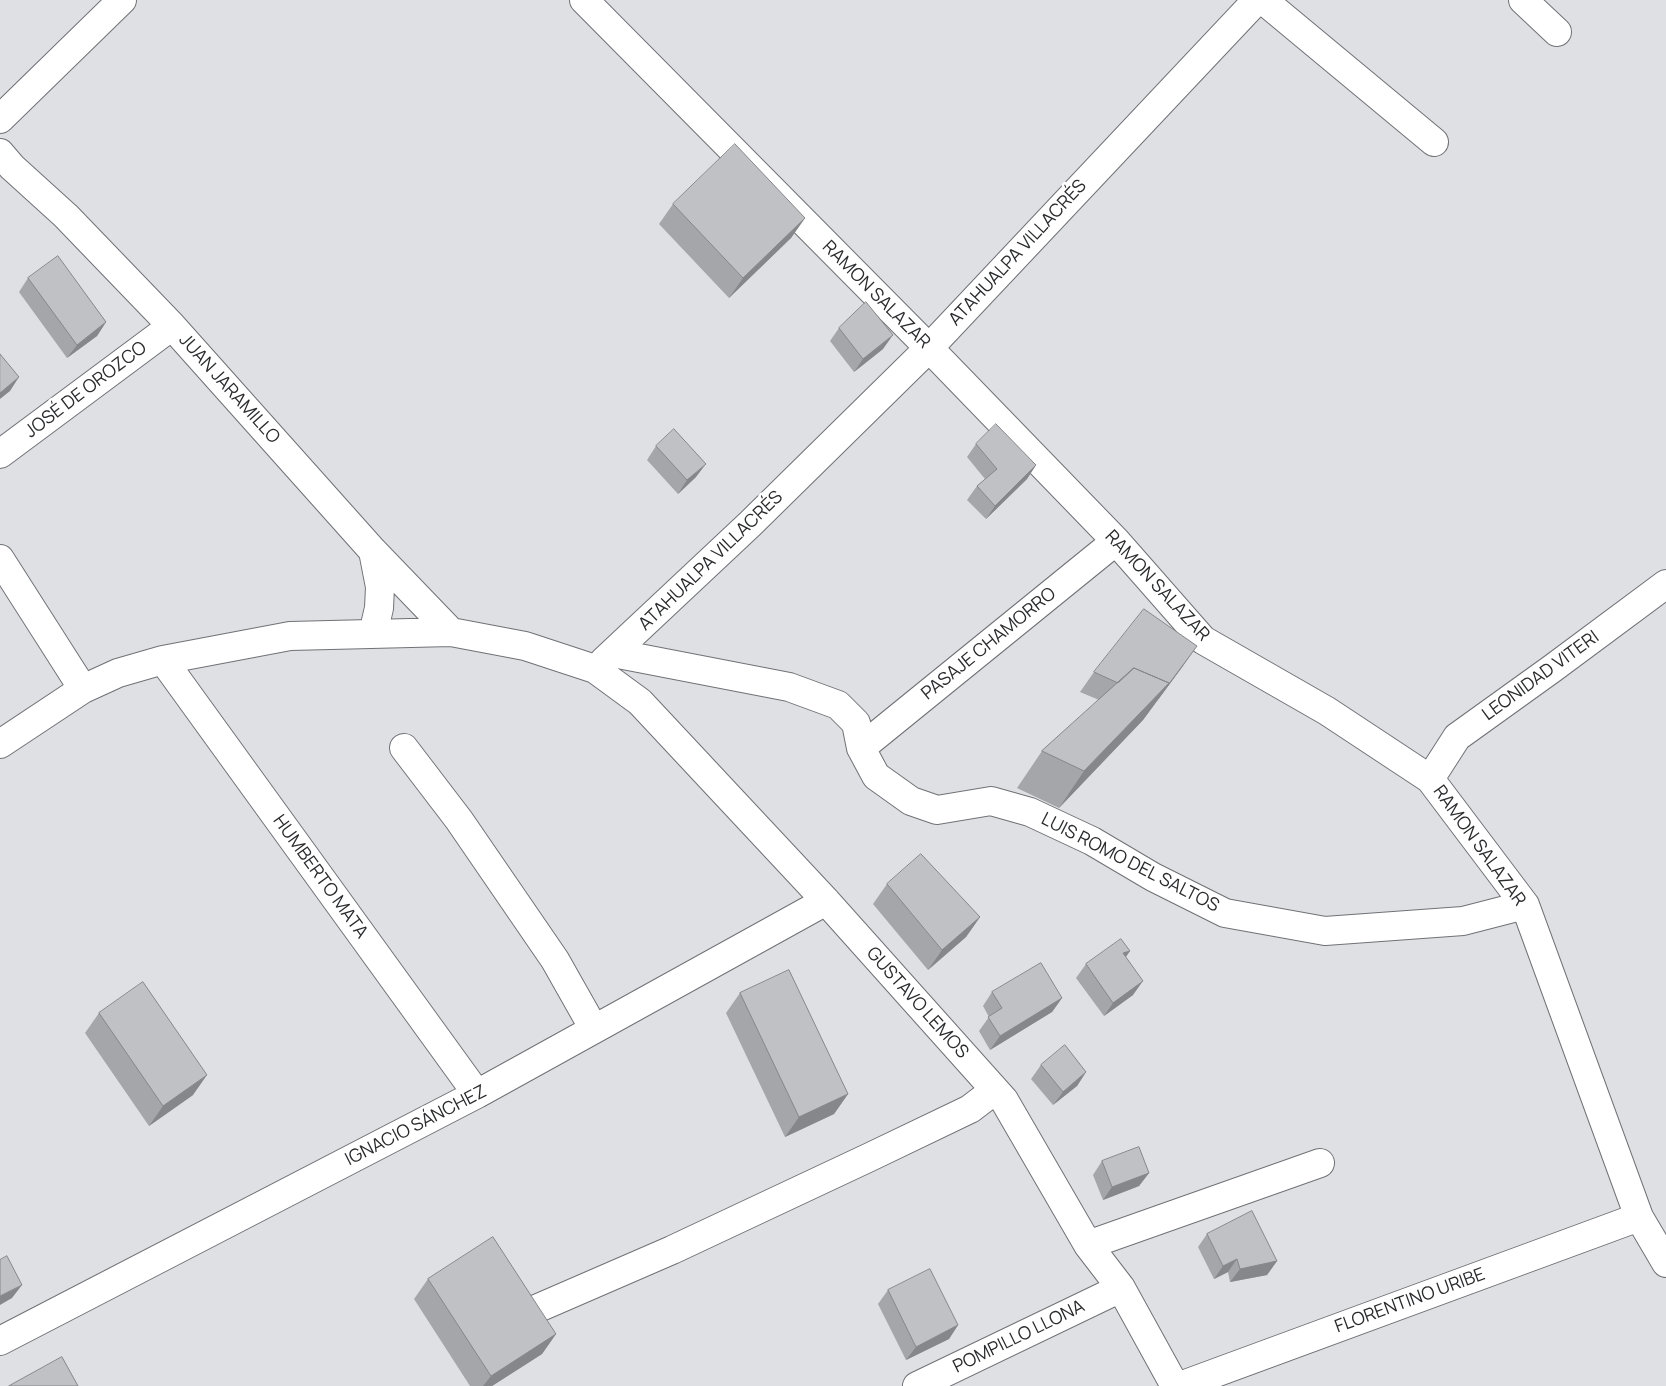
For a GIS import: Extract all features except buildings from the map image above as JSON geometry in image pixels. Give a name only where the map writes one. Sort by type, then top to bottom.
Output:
[{"type":"street","points":[[0,119],[122,0]]},
{"type":"street","name":"RAMON SALAZAR","points":[[584,0],[929,348],[1116,541],[1203,640],[1327,712],[1430,779],[1525,905],[1639,1216],[1666,1263]]},
{"type":"street","name":"ATAHUALPA VILLACRÉS","points":[[604,661],[750,524],[929,348],[1257,0]]},
{"type":"street","points":[[1263,0],[1434,142]]},
{"type":"street","points":[[1523,0],[1557,32]]},
{"type":"street","name":"JUAN JARAMILLO","points":[[4,165],[66,216],[172,326],[373,551],[451,632]]},
{"type":"street","name":"JOSÉ DE OROZCO","points":[[0,454],[172,326]]},
{"type":"street","name":"PASAJE CHAMORRO","points":[[861,748],[1116,541]]},
{"type":"street","points":[[373,551],[380,588],[379,608],[373,634]]},
{"type":"street","points":[[0,559],[83,689]]},
{"type":"street","name":"LEONIDAD VITERI","points":[[1430,779],[1456,737],[1666,584]]},
{"type":"street","points":[[0,744],[83,689],[118,673],[162,660],[290,636],[451,632],[604,661]]},
{"type":"street","name":"HUMBERTO MATA","points":[[162,660],[477,1094]]},
{"type":"street","name":"LUIS ROMO DEL SALTOS","points":[[604,661],[789,687],[838,705],[856,723],[861,748],[876,776],[911,801],[937,810],[991,801],[1030,812],[1092,841],[1153,877],[1225,913],[1325,930],[1463,921],[1525,905]]},
{"type":"street","name":"GUSTAVO LEMOS","points":[[604,661],[826,901],[1004,1100],[1088,1245],[1121,1288],[1175,1386]]},
{"type":"street","points":[[404,748],[460,820],[549,951],[594,1029]]},
{"type":"street","name":"IGNACIO SÁNCHEZ","points":[[0,1341],[477,1094],[826,901]]},
{"type":"street","points":[[536,1309],[672,1250],[870,1157],[970,1109],[995,1090]]},
{"type":"street","points":[[1088,1245],[1320,1163]]},
{"type":"street","name":"FLORENTINO URIBE","points":[[1180,1386],[1639,1216]]},
{"type":"street","name":"POMPILLO LLONA","points":[[917,1386],[1121,1288]]}]
